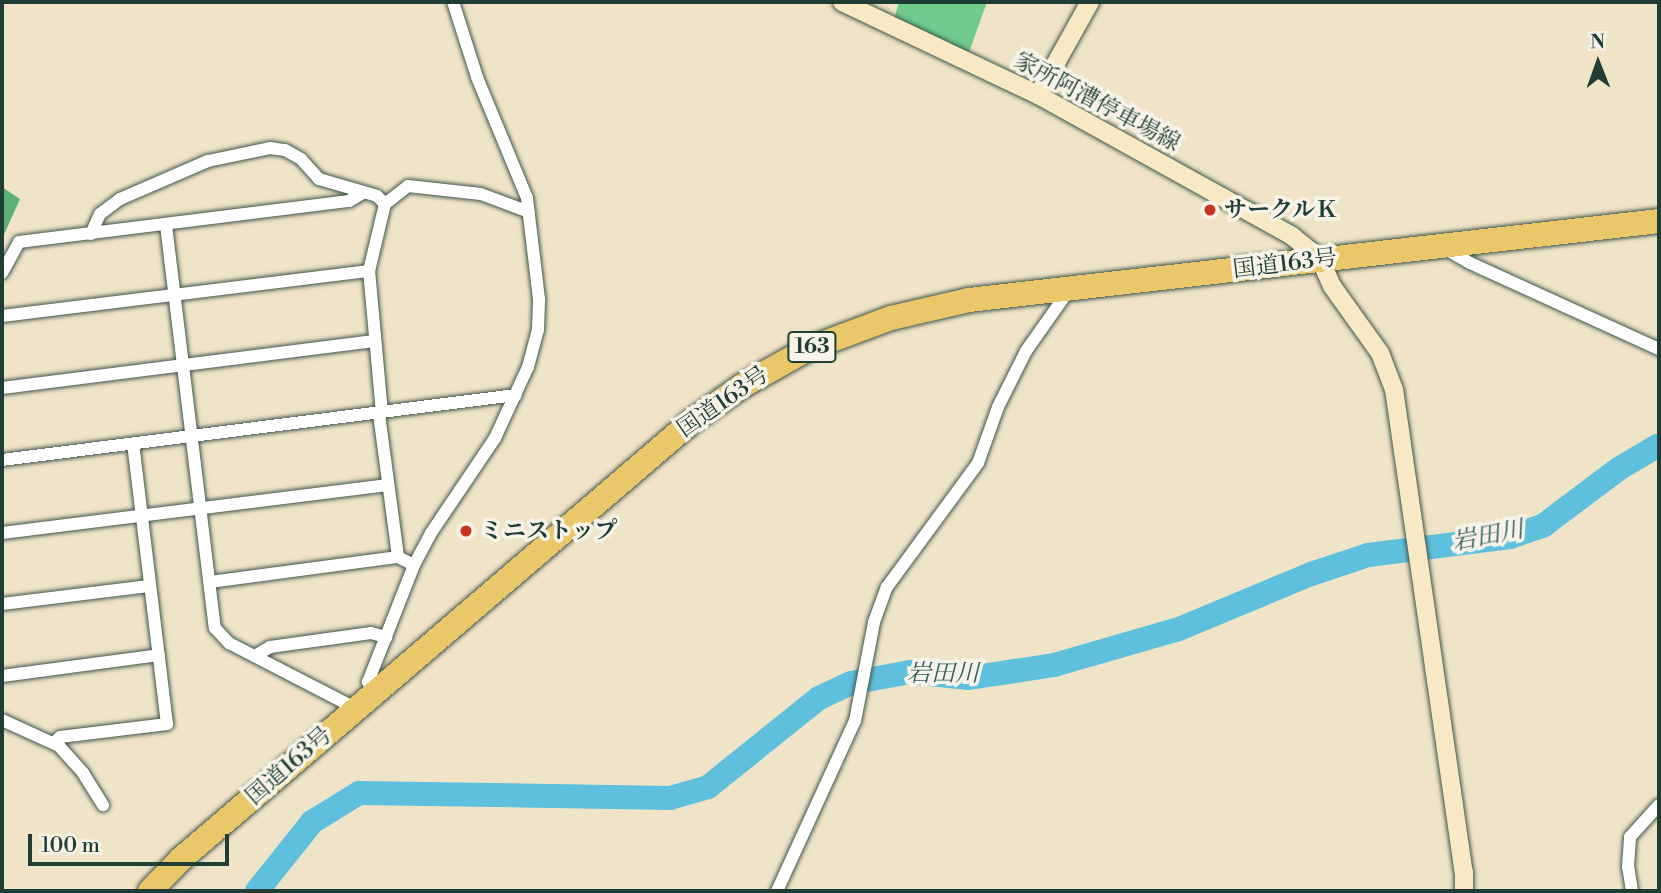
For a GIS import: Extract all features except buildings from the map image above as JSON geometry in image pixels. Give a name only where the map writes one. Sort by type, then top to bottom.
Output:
[{"type":"highway","name":"国道163号","points":[[150,891],[181,859],[691,422],[769,369],[817,345],[891,318],[969,299],[1659,221]]},
{"type":"street","points":[[166,225],[215,628],[221,637],[255,656],[365,700],[368,682],[414,565],[431,533],[495,438],[528,367],[538,330],[539,299],[527,198],[458,26],[453,2]]},
{"type":"street","name":"家所阿漕停車場線","points":[[842,2],[1038,95],[1292,236],[1320,260]]},
{"type":"street","points":[[1038,95],[1090,2]]},
{"type":"street","points":[[90,234],[100,214],[120,199],[181,170],[242,152],[285,150],[301,159],[319,179],[377,196],[385,204]]},
{"type":"street","points":[[398,557],[388,485],[369,271],[385,204],[408,186],[481,194],[529,212]]},
{"type":"street","points":[[2,273],[19,242],[349,201],[363,192]]},
{"type":"street","points":[[1440,245],[1470,263],[1659,349]]},
{"type":"street","points":[[1320,260],[1332,286],[1388,368],[1394,389],[1464,872],[1464,891]]},
{"type":"street","points":[[2,316],[369,271]]},
{"type":"street","points":[[777,891],[855,721],[874,622],[887,587],[978,463],[998,407],[1026,351],[1062,300],[1064,290]]},
{"type":"street","points":[[2,388],[374,341]]},
{"type":"street","points":[[2,460],[516,395]]},
{"type":"street","points":[[54,743],[60,737],[167,724],[132,444]]},
{"type":"street","points":[[2,533],[388,485]]},
{"type":"street","points":[[211,582],[398,557],[414,565]]},
{"type":"street","points":[[2,604],[149,586]]},
{"type":"street","points":[[255,656],[270,647],[371,633],[386,637]]},
{"type":"street","points":[[2,676],[159,654]]},
{"type":"street","points":[[2,720],[54,743],[83,773],[103,805]]},
{"type":"street","points":[[1632,891],[1628,867],[1630,836],[1659,805]]},
{"type":"green space","points":[[899,2],[987,2],[968,55],[894,19]]},
{"type":"green space","points":[[2,187],[20,199],[2,239]]},
{"type":"waterway","name":"岩田川","points":[[257,891],[312,822],[359,793],[670,798],[708,787],[819,698],[851,683],[910,672],[969,678],[1054,665],[1179,629],[1311,574],[1368,555],[1510,537],[1544,525],[1620,468],[1659,445]]},
{"type":"place","name":"サークルＫ","points":[[1210,210]]},
{"type":"place","name":"ミニストップ","points":[[466,531]]}]
